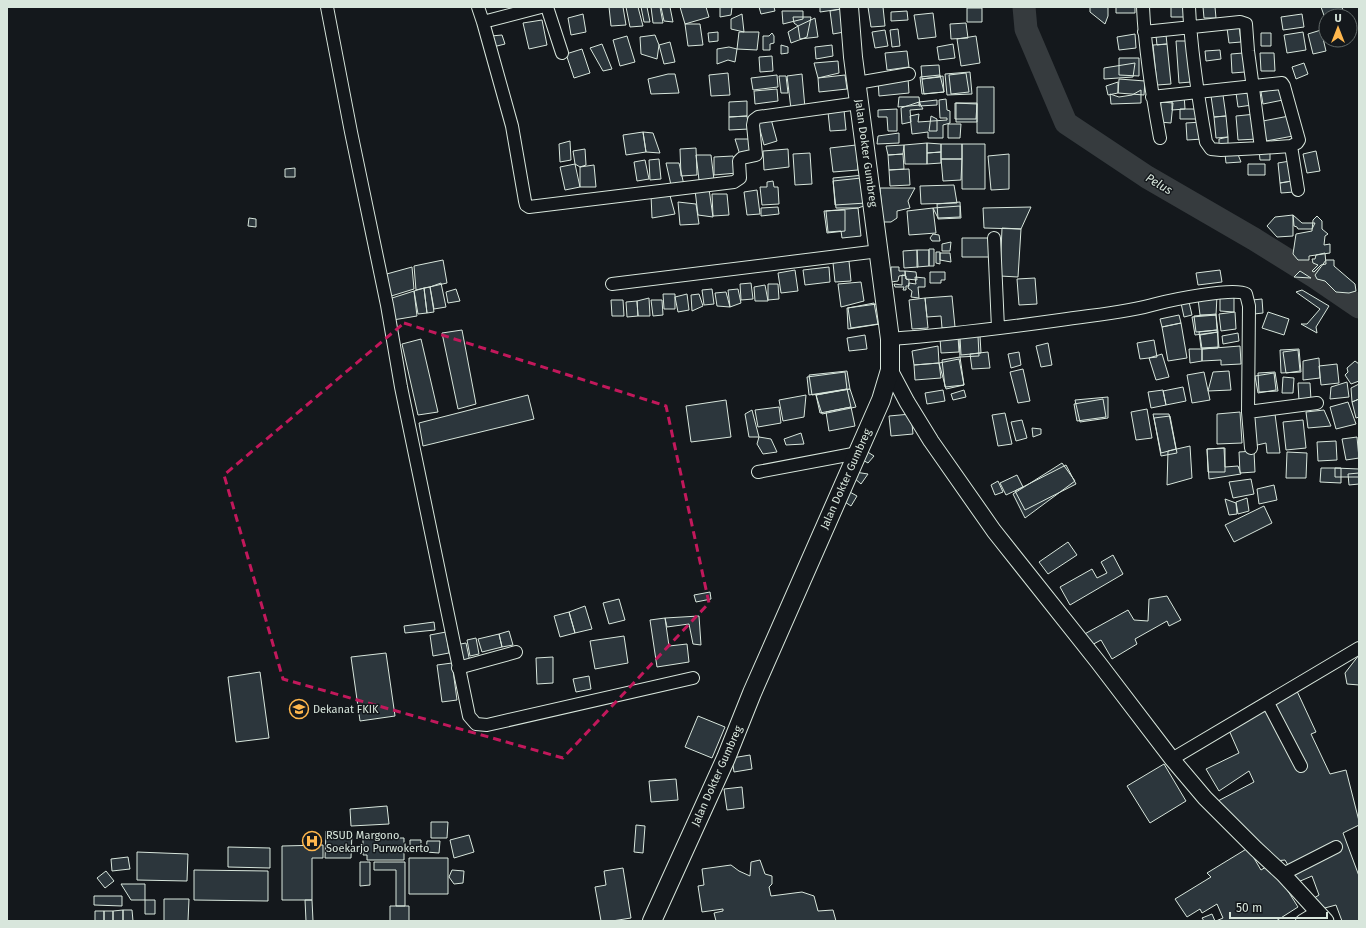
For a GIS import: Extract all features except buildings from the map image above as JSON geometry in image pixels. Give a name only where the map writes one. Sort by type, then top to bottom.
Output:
[{"type":"main road","name":"Jalan Dokter Gumbreg","points":[[652,921],[726,758],[752,693],[881,400],[890,370],[890,339],[853,57],[849,7]]},
{"type":"street","points":[[327,7],[387,305],[401,387],[441,577],[468,716],[473,722],[480,725],[487,725],[693,678]]},
{"type":"street","points":[[478,7],[512,126],[525,201],[526,205],[529,207],[734,182],[740,178],[739,161],[742,158],[756,155],[753,125],[754,120],[758,117],[859,103]]},
{"type":"street","points":[[483,22],[541,7]]},
{"type":"street","points":[[547,7],[562,53]]},
{"type":"street","points":[[1143,7],[1144,32],[1152,97],[1160,138]]},
{"type":"street","points":[[1152,97],[1197,92],[1282,83],[1299,140],[1291,146],[1221,150],[1211,149],[1206,142],[1197,92],[1189,7]]},
{"type":"street","points":[[1144,32],[1240,22],[1246,24],[1248,51],[1261,148]]},
{"type":"street","points":[[857,83],[909,74]]},
{"type":"street","points":[[1291,146],[1298,190]]},
{"type":"street","points":[[994,238],[998,328]]},
{"type":"street","points":[[612,284],[879,251]]},
{"type":"street","points":[[890,339],[936,336],[998,328],[1140,309],[1167,301],[1220,293],[1242,292],[1246,294],[1249,306],[1248,412],[1251,448]]},
{"type":"street","points":[[890,370],[907,402],[931,441],[994,531],[1098,662],[1172,759],[1205,798],[1283,874],[1321,916],[1302,921]]},
{"type":"street","points":[[1248,412],[1317,403]]},
{"type":"street","points":[[758,472],[858,453]]},
{"type":"street","points":[[1172,759],[1359,648]]},
{"type":"street","points":[[458,668],[516,652]]},
{"type":"street","points":[[1268,702],[1301,766]]},
{"type":"street","points":[[1283,874],[1336,847]]},
{"type":"highlighted area","points":[[404,323],[666,406],[709,603],[563,758],[283,679],[224,475]]},
{"type":"waterway","name":"Pelus","points":[[1024,7],[1026,29],[1066,123],[1147,177],[1254,239],[1315,277],[1359,307]]},
{"type":"place","name":"Dekanat FKIK","points":[[299,709]]},
{"type":"place","name":"RSUD Margono Soekarjo Purwokerto","points":[[312,841]]}]
